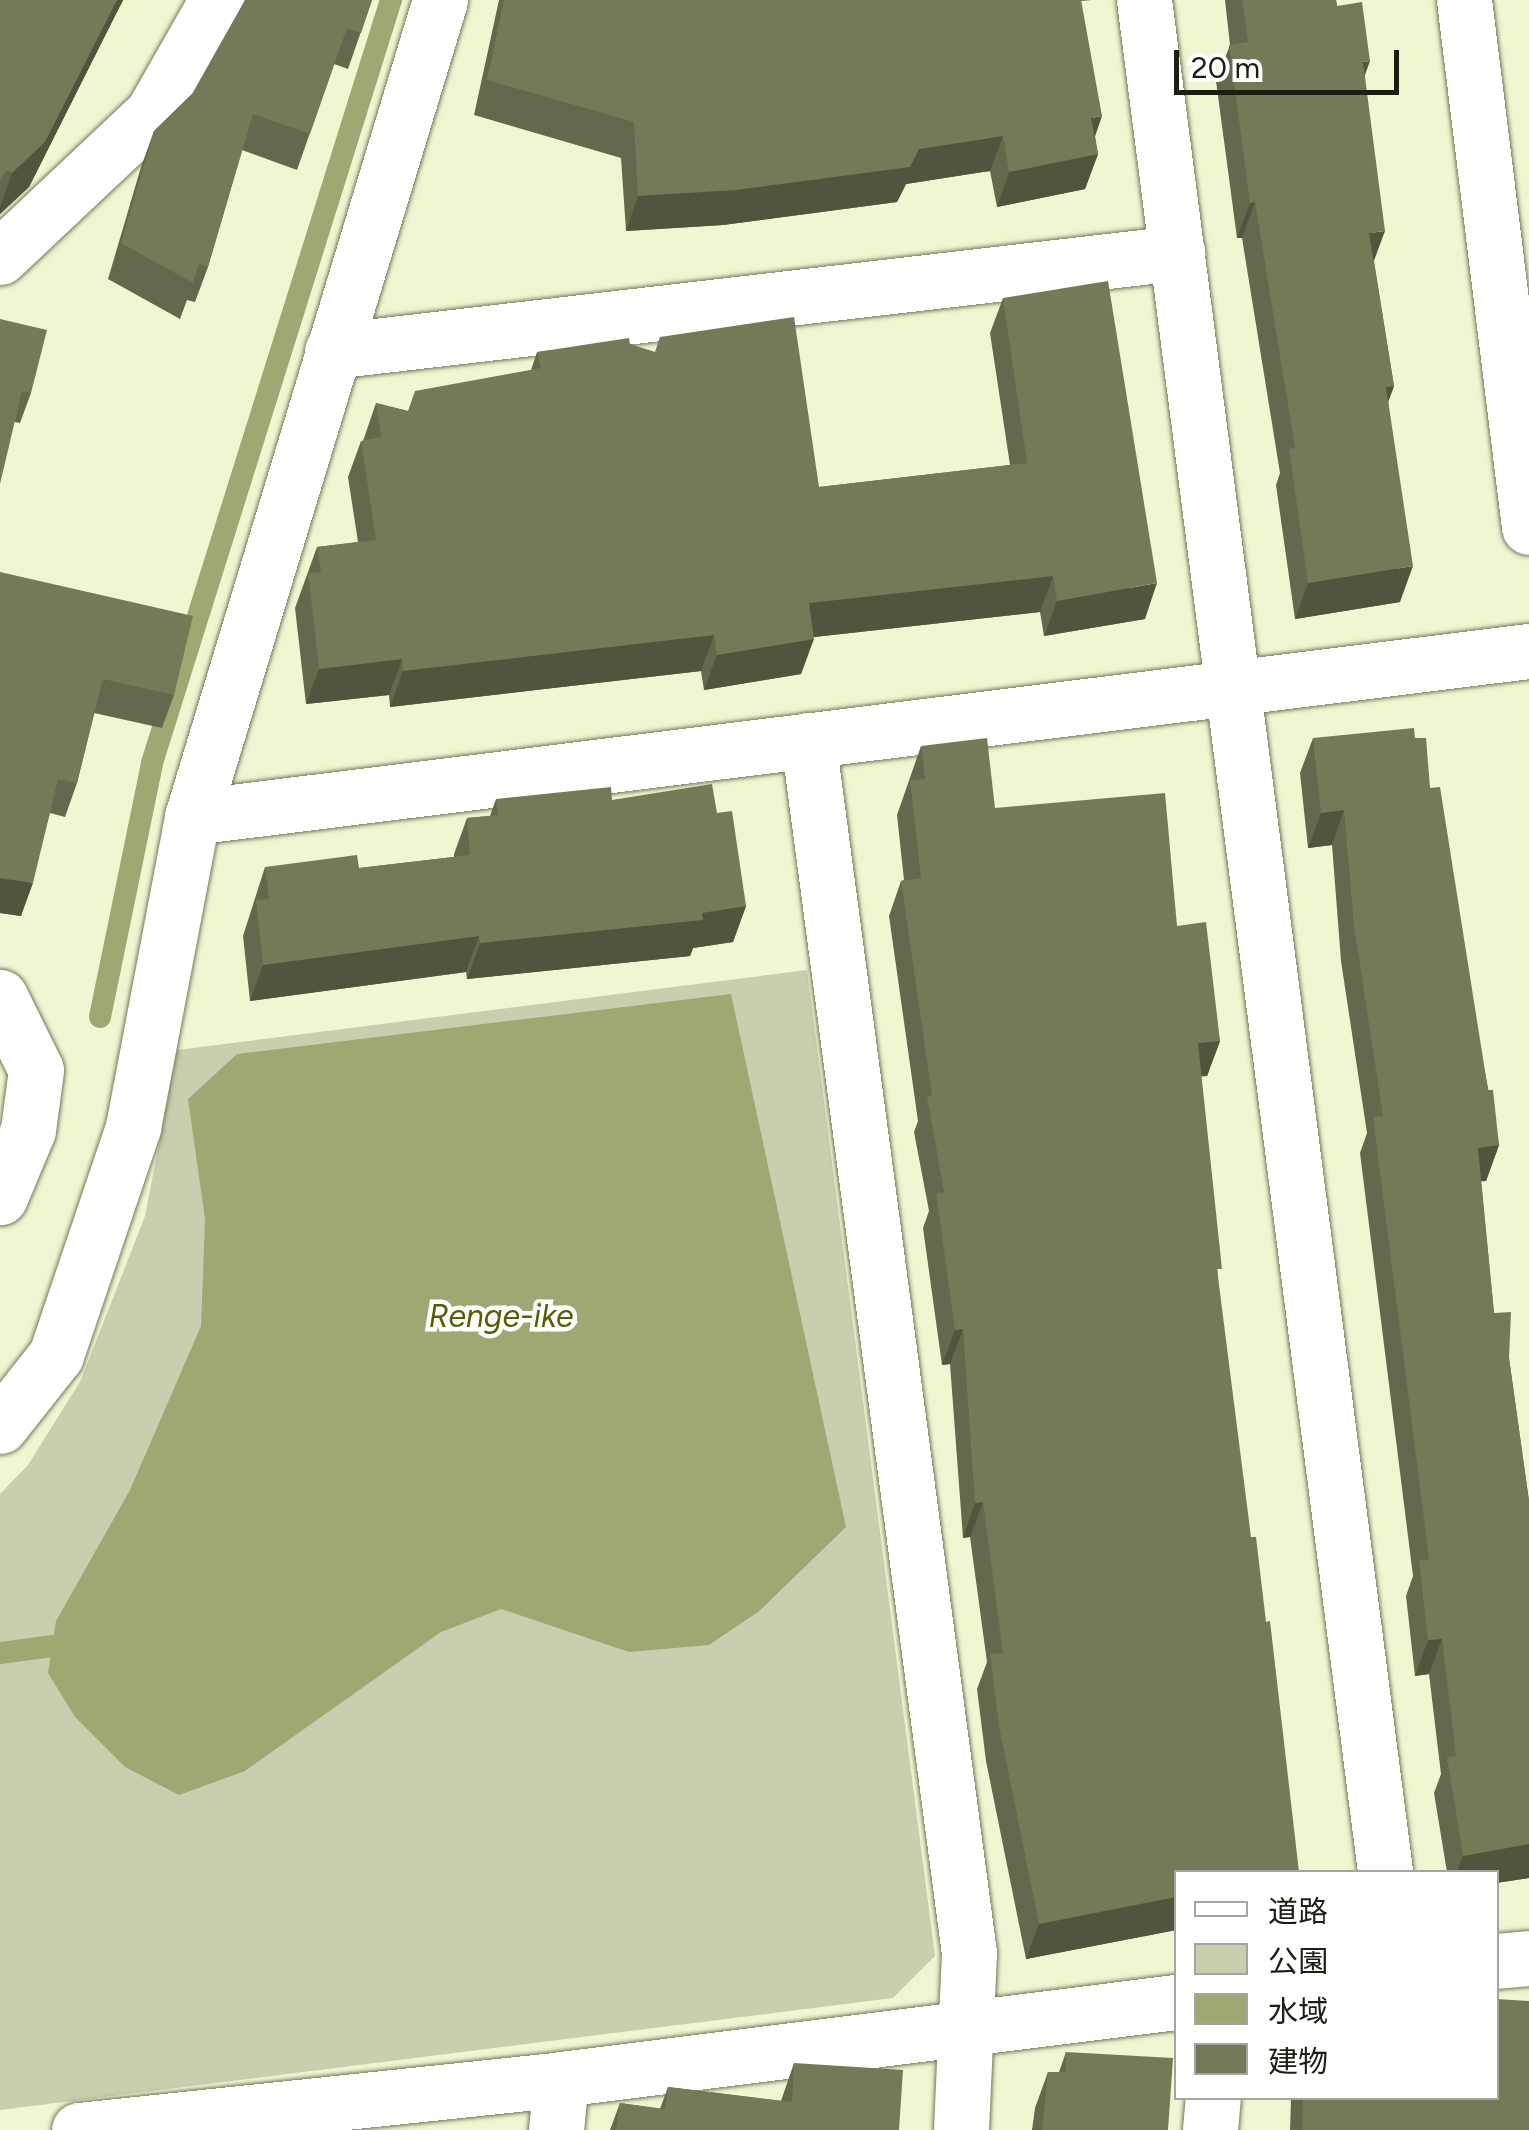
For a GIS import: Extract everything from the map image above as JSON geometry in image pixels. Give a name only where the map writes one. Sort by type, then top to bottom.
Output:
[{"type":"street","points":[[0,257],[152,114],[218,0]]},
{"type":"street","points":[[0,1426],[56,1356],[133,1127],[192,817],[440,0]]},
{"type":"street","points":[[1144,0],[1384,1870]]},
{"type":"street","points":[[1464,0],[1529,527]]},
{"type":"street","points":[[332,351],[1177,252]]},
{"type":"street","points":[[192,817],[1529,651]]},
{"type":"street","points":[[808,740],[970,1953],[961,2130]]},
{"type":"street","points":[[0,997],[36,1070],[28,1130],[0,1197]]},
{"type":"street","points":[[1499,1962],[1529,1958]]},
{"type":"street","points":[[112,2128],[558,2104],[969,2028],[1174,2002]]},
{"type":"street","points":[[1210,2130],[1213,2100]]},
{"type":"green space","points":[[807,970],[935,1956],[893,1998],[0,2110],[0,1494],[28,1465],[81,1380],[145,1216],[177,1050]]},
{"type":"water","name":"Renge-ike","points":[[731,994],[846,1527],[758,1612],[709,1645],[629,1652],[501,1609],[441,1632],[245,1771],[179,1795],[125,1767],[75,1717],[48,1673],[56,1621],[130,1490],[201,1326],[205,1219],[188,1099],[237,1054]]},
{"type":"building","points":[[0,0],[117,0],[45,142],[12,173],[6,170],[0,181]]},
{"type":"building","points":[[245,0],[372,0],[361,33],[347,28],[310,134],[253,114],[208,267],[199,264],[193,283],[121,243],[154,131],[192,94]]},
{"type":"building","points":[[504,0],[1081,0],[1102,116],[1091,118],[1098,154],[1009,172],[1003,136],[919,149],[910,167],[736,190],[638,196],[634,122],[487,80]]},
{"type":"building","points":[[1242,0],[1336,0],[1337,6],[1362,2],[1370,61],[1363,62],[1385,231],[1369,233],[1394,386],[1386,387],[1413,566],[1308,583],[1289,449],[1295,448],[1255,202],[1250,203],[1229,45],[1248,42]]},
{"type":"building","points":[[1108,281],[1157,583],[1057,601],[1053,576],[809,603],[814,639],[717,655],[714,635],[403,671],[402,659],[319,669],[308,573],[321,572],[317,547],[376,540],[361,441],[381,437],[376,403],[408,411],[415,391],[541,368],[537,352],[629,338],[630,344],[655,352],[660,337],[794,317],[819,487],[1027,463],[1003,298]]},
{"type":"building","points":[[0,319],[47,330],[31,393],[22,391],[0,484]]},
{"type":"building","points":[[0,572],[193,616],[174,695],[103,679],[77,783],[58,779],[33,883],[0,878]]},
{"type":"building","points":[[1414,728],[1415,738],[1426,738],[1430,788],[1440,787],[1488,1090],[1493,1090],[1499,1145],[1478,1148],[1494,1313],[1511,1312],[1509,1358],[1529,1501],[1529,1844],[1463,1856],[1447,1757],[1456,1756],[1442,1639],[1428,1640],[1419,1561],[1429,1559],[1373,1117],[1383,1116],[1354,926],[1344,810],[1321,813],[1313,738]]},
{"type":"building","points":[[987,738],[995,808],[1165,793],[1177,926],[1206,922],[1220,1041],[1198,1043],[1222,1269],[1217,1269],[1251,1537],[1256,1537],[1266,1622],[1270,1621],[1299,1870],[1174,1870],[1174,1897],[1039,1924],[999,1726],[990,1654],[1003,1653],[983,1502],[975,1503],[963,1329],[955,1330],[936,1193],[944,1192],[927,1097],[932,1096],[901,881],[921,878],[910,780],[925,779],[921,746]]},
{"type":"building","points":[[712,784],[717,813],[732,811],[746,906],[702,913],[703,920],[480,943],[479,936],[263,965],[256,900],[269,899],[265,867],[357,855],[359,868],[470,855],[467,818],[498,815],[496,799],[611,787],[612,800]]},
{"type":"building","points":[[1499,1999],[1529,2001],[1529,2130],[1302,2130],[1303,2100],[1499,2100]]},
{"type":"building","points":[[1066,2052],[1173,2058],[1168,2130],[1042,2130],[1048,2072],[1066,2072]]},
{"type":"building","points":[[794,2063],[903,2070],[899,2130],[616,2130],[620,2103],[665,2109],[668,2087],[792,2102]]},
{"type":"waterway","points":[[100,1017],[152,763],[391,0]]},
{"type":"waterway","points":[[0,1653],[52,1646]]}]
